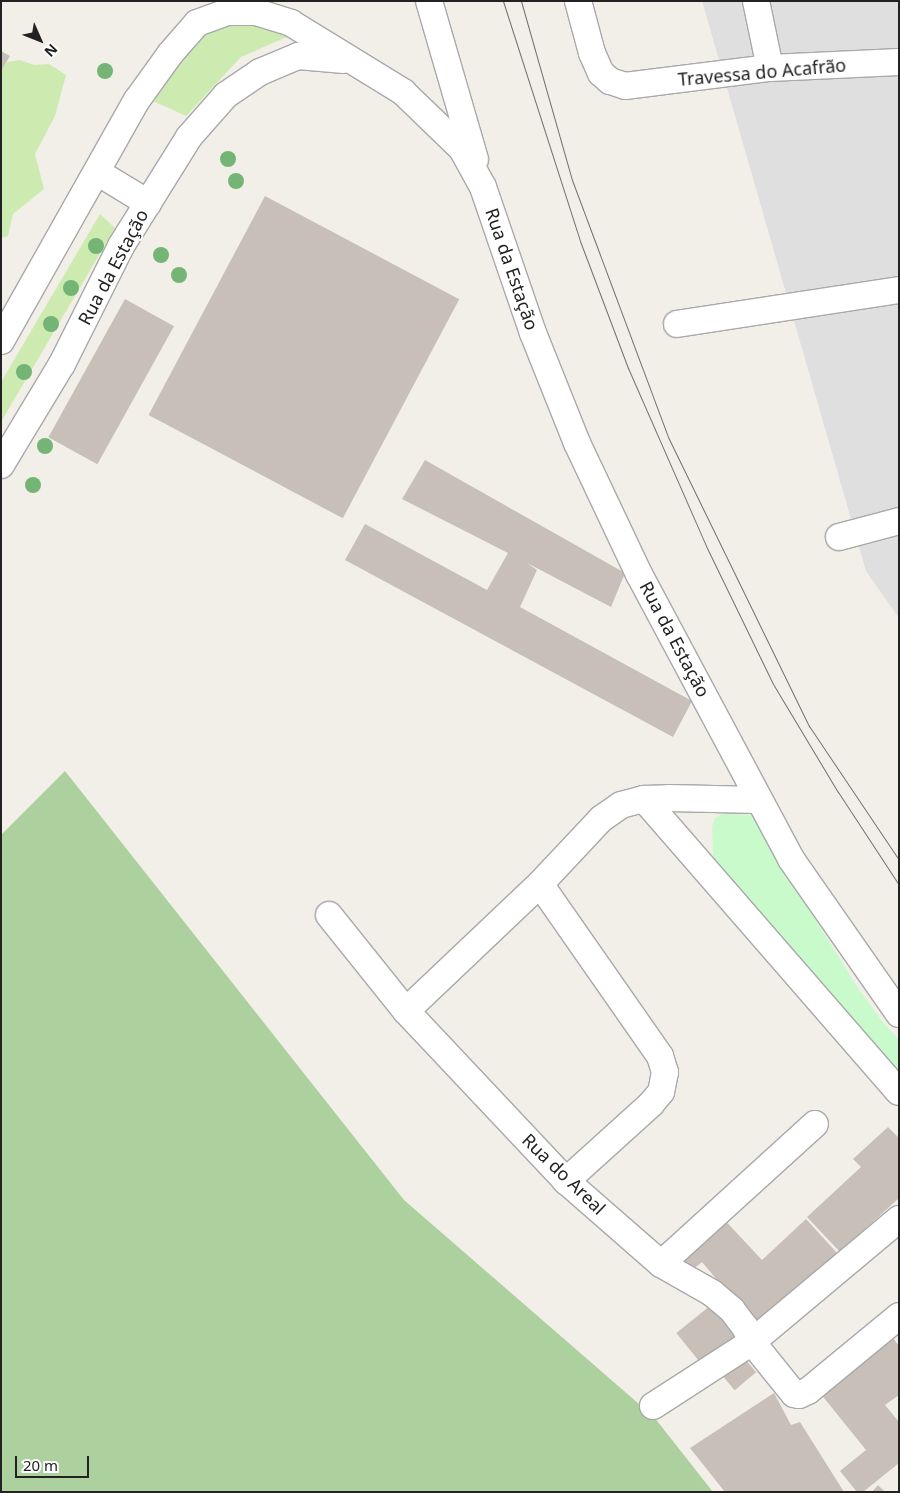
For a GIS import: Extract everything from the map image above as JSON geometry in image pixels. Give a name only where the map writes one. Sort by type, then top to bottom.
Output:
[{"type":"street","points":[[429,1],[483,187]]},
{"type":"street","name":"Travessa do Acafrão","points":[[578,1],[592,53],[601,73],[610,82],[625,86],[770,68],[899,62]]},
{"type":"street","points":[[756,1],[770,68]]},
{"type":"street","points":[[1,341],[137,100],[170,54],[197,22],[228,12],[256,12],[291,23],[348,60]]},
{"type":"street","name":"Rua da Estação","points":[[1,465],[62,364],[121,246],[189,137],[226,95],[260,72],[298,56],[348,60],[403,92],[462,148],[483,187],[533,333],[576,443],[639,574],[705,694],[758,800],[791,858],[899,1014]]},
{"type":"street","points":[[97,172],[148,203]]},
{"type":"street","points":[[677,324],[899,290]]},
{"type":"street","points":[[840,537],[899,521]]},
{"type":"street","points":[[406,1011],[540,884],[601,819],[621,805],[644,799],[758,800]]},
{"type":"street","points":[[644,799],[899,1092]]},
{"type":"street","points":[[540,884],[660,1056],[665,1072],[661,1092],[651,1104],[566,1181]]},
{"type":"street","name":"Rua do Areal","points":[[329,915],[406,1011],[566,1181],[661,1264],[712,1293],[732,1310],[745,1327],[752,1342],[794,1394],[799,1395],[808,1391],[899,1316]]},
{"type":"street","points":[[661,1264],[815,1124]]},
{"type":"street","points":[[653,1406],[752,1342],[899,1218]]},
{"type":"shaded area","points":[[702,1],[899,1],[899,618],[866,571]]},
{"type":"green space","points":[[226,17],[262,25],[289,36],[241,57],[186,116],[151,100],[196,35]]},
{"type":"green space","points":[[20,60],[34,65],[49,64],[66,75],[55,116],[35,154],[44,189],[13,214],[8,236],[1,238],[1,71],[7,62]]},
{"type":"green space","points":[[100,214],[115,228],[1,422],[1,382]]},
{"type":"green space","points":[[65,771],[404,1200],[654,1417],[713,1492],[1,1492],[1,835]]},
{"type":"green space","points":[[723,814],[757,815],[774,853],[858,988],[882,1021],[899,1040],[899,1080],[720,874],[713,856],[712,827],[715,818]]},
{"type":"building","points":[[1,51],[10,56],[1,71]]},
{"type":"building","points":[[265,196],[459,299],[343,518],[149,415]]},
{"type":"building","points":[[125,299],[174,326],[97,464],[48,437]]},
{"type":"building","points":[[425,460],[625,573],[611,607],[527,563],[537,570],[520,607],[692,701],[673,737],[345,560],[365,524],[487,590],[508,553],[402,499]]},
{"type":"building","points":[[888,1127],[899,1138],[899,1198],[840,1252],[807,1217],[861,1167],[853,1159]]},
{"type":"building","points":[[719,1214],[762,1260],[806,1219],[837,1253],[757,1327],[702,1262],[692,1270],[677,1253]]},
{"type":"building","points":[[716,1301],[741,1332],[702,1364],[676,1333]]},
{"type":"building","points":[[893,1338],[899,1346],[899,1395],[885,1405],[899,1422],[899,1463],[863,1492],[857,1492],[840,1471],[866,1450],[820,1393]]},
{"type":"building","points":[[740,1353],[756,1372],[735,1390],[719,1371]]},
{"type":"building","points":[[774,1393],[791,1425],[800,1422],[844,1492],[725,1492],[690,1448]]},
{"type":"building","points":[[878,1485],[885,1492],[872,1492]]},
{"type":"tram line","points":[[503,1],[580,241],[628,368],[706,546],[773,684],[838,792],[899,885]]},
{"type":"tram line","points":[[521,1],[572,180],[668,437],[809,726],[899,860]]}]
